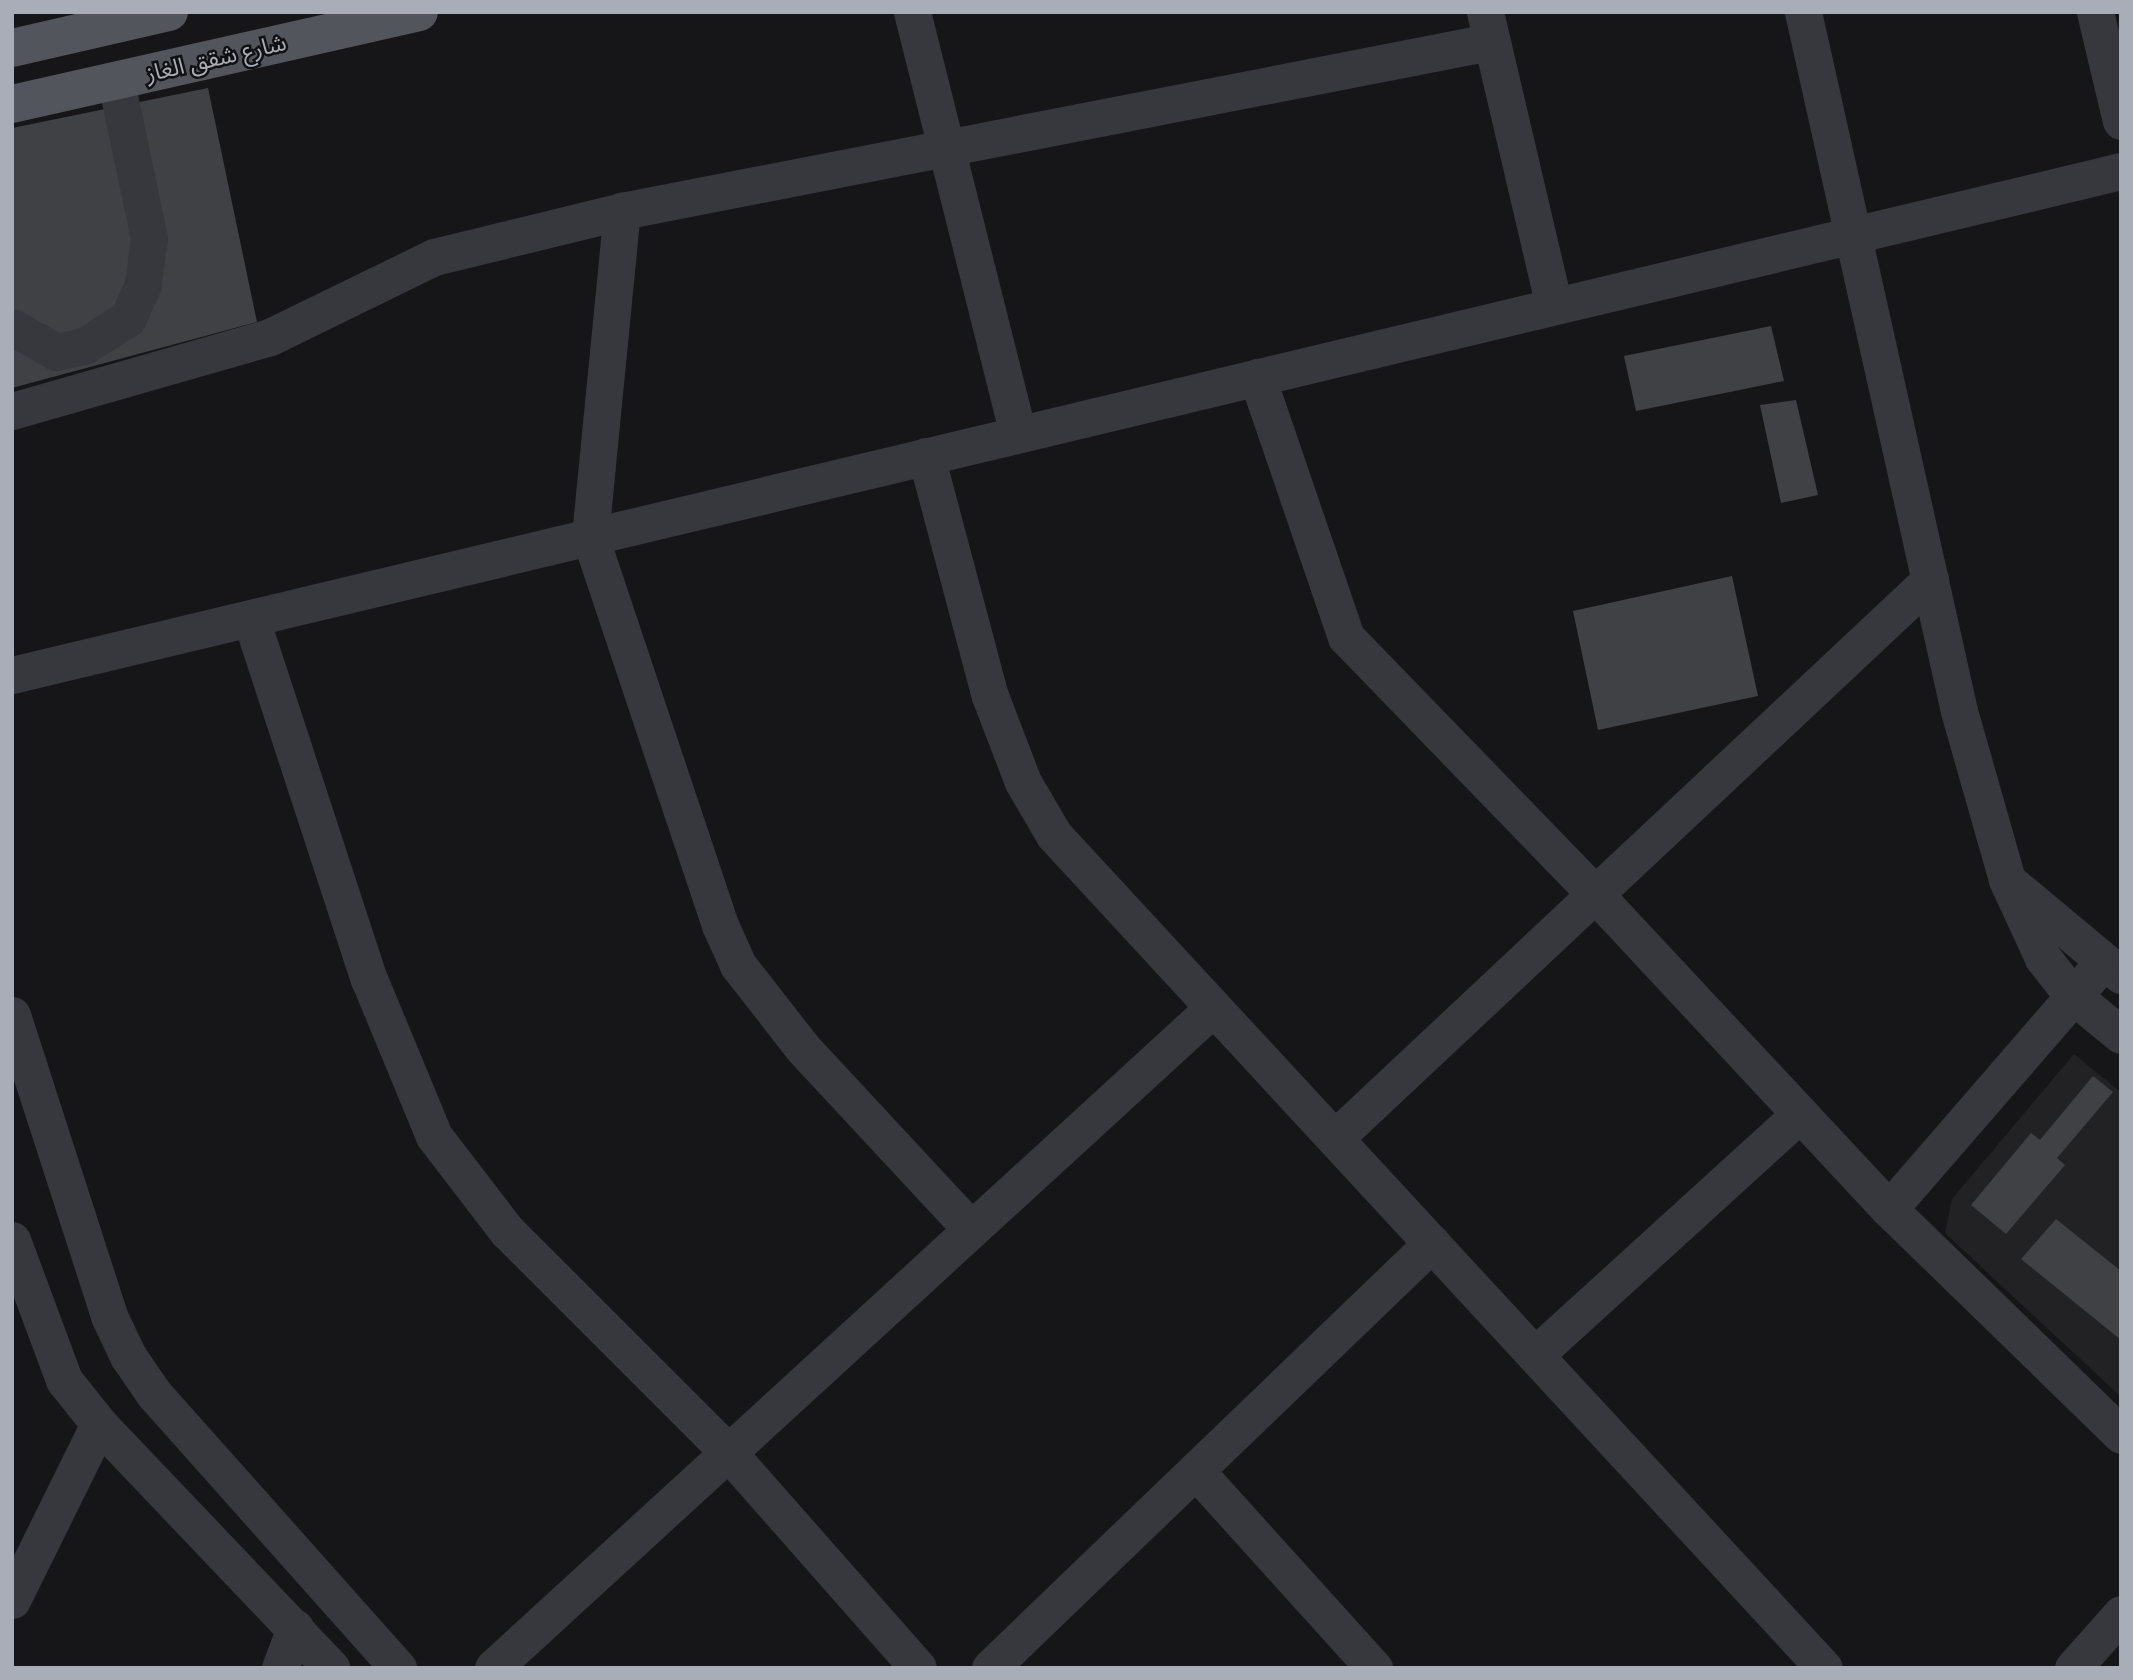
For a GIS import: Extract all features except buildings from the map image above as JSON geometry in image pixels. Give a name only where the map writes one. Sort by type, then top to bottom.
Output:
[{"type":"main road","points":[[12,48],[169,12]]},
{"type":"main road","name":"شارع شقق الغاز","points":[[12,104],[419,12]]},
{"type":"street","points":[[912,12],[1018,434]]},
{"type":"street","points":[[1803,12],[1959,712],[2007,880],[2043,958],[2072,995],[2121,1035]]},
{"type":"street","points":[[2095,12],[2121,121]]},
{"type":"street","points":[[12,411],[270,337],[434,257],[622,211],[946,151],[1488,27],[1554,306]]},
{"type":"street","points":[[12,327],[56,352],[84,346],[128,318],[143,284],[149,239],[116,81]]},
{"type":"street","points":[[12,675],[2121,171]]},
{"type":"street","points":[[622,211],[590,537],[720,925],[738,965],[802,1046],[970,1228]]},
{"type":"street","points":[[1257,377],[1346,637],[1595,894],[1889,1209],[2121,1435]]},
{"type":"street","points":[[926,456],[990,696],[1023,782],[1054,835],[1090,879],[1335,1138],[1824,1668]]},
{"type":"street","points":[[1335,1138],[1930,579]]},
{"type":"street","points":[[251,619],[369,979],[434,1136],[507,1231],[726,1450],[918,1668]]},
{"type":"street","points":[[1889,1209],[2072,995],[2112,968],[2007,880]]},
{"type":"street","points":[[493,1668],[726,1450],[1213,1008]]},
{"type":"street","points":[[12,1015],[109,1316],[128,1356],[154,1394],[398,1668]]},
{"type":"street","points":[[1535,1355],[1800,1114]]},
{"type":"street","points":[[12,1240],[64,1380],[99,1424],[296,1628],[331,1668]]},
{"type":"street","points":[[990,1668],[1432,1243]]},
{"type":"street","points":[[12,1600],[99,1424]]},
{"type":"street","points":[[1196,1471],[1374,1668]]},
{"type":"street","points":[[2073,1668],[2121,1614]]},
{"type":"street","points":[[280,1668],[296,1628]]},
{"type":"shaded area","points":[[2074,1054],[2121,1092],[2121,1397],[1945,1233],[1952,1199]]}]
